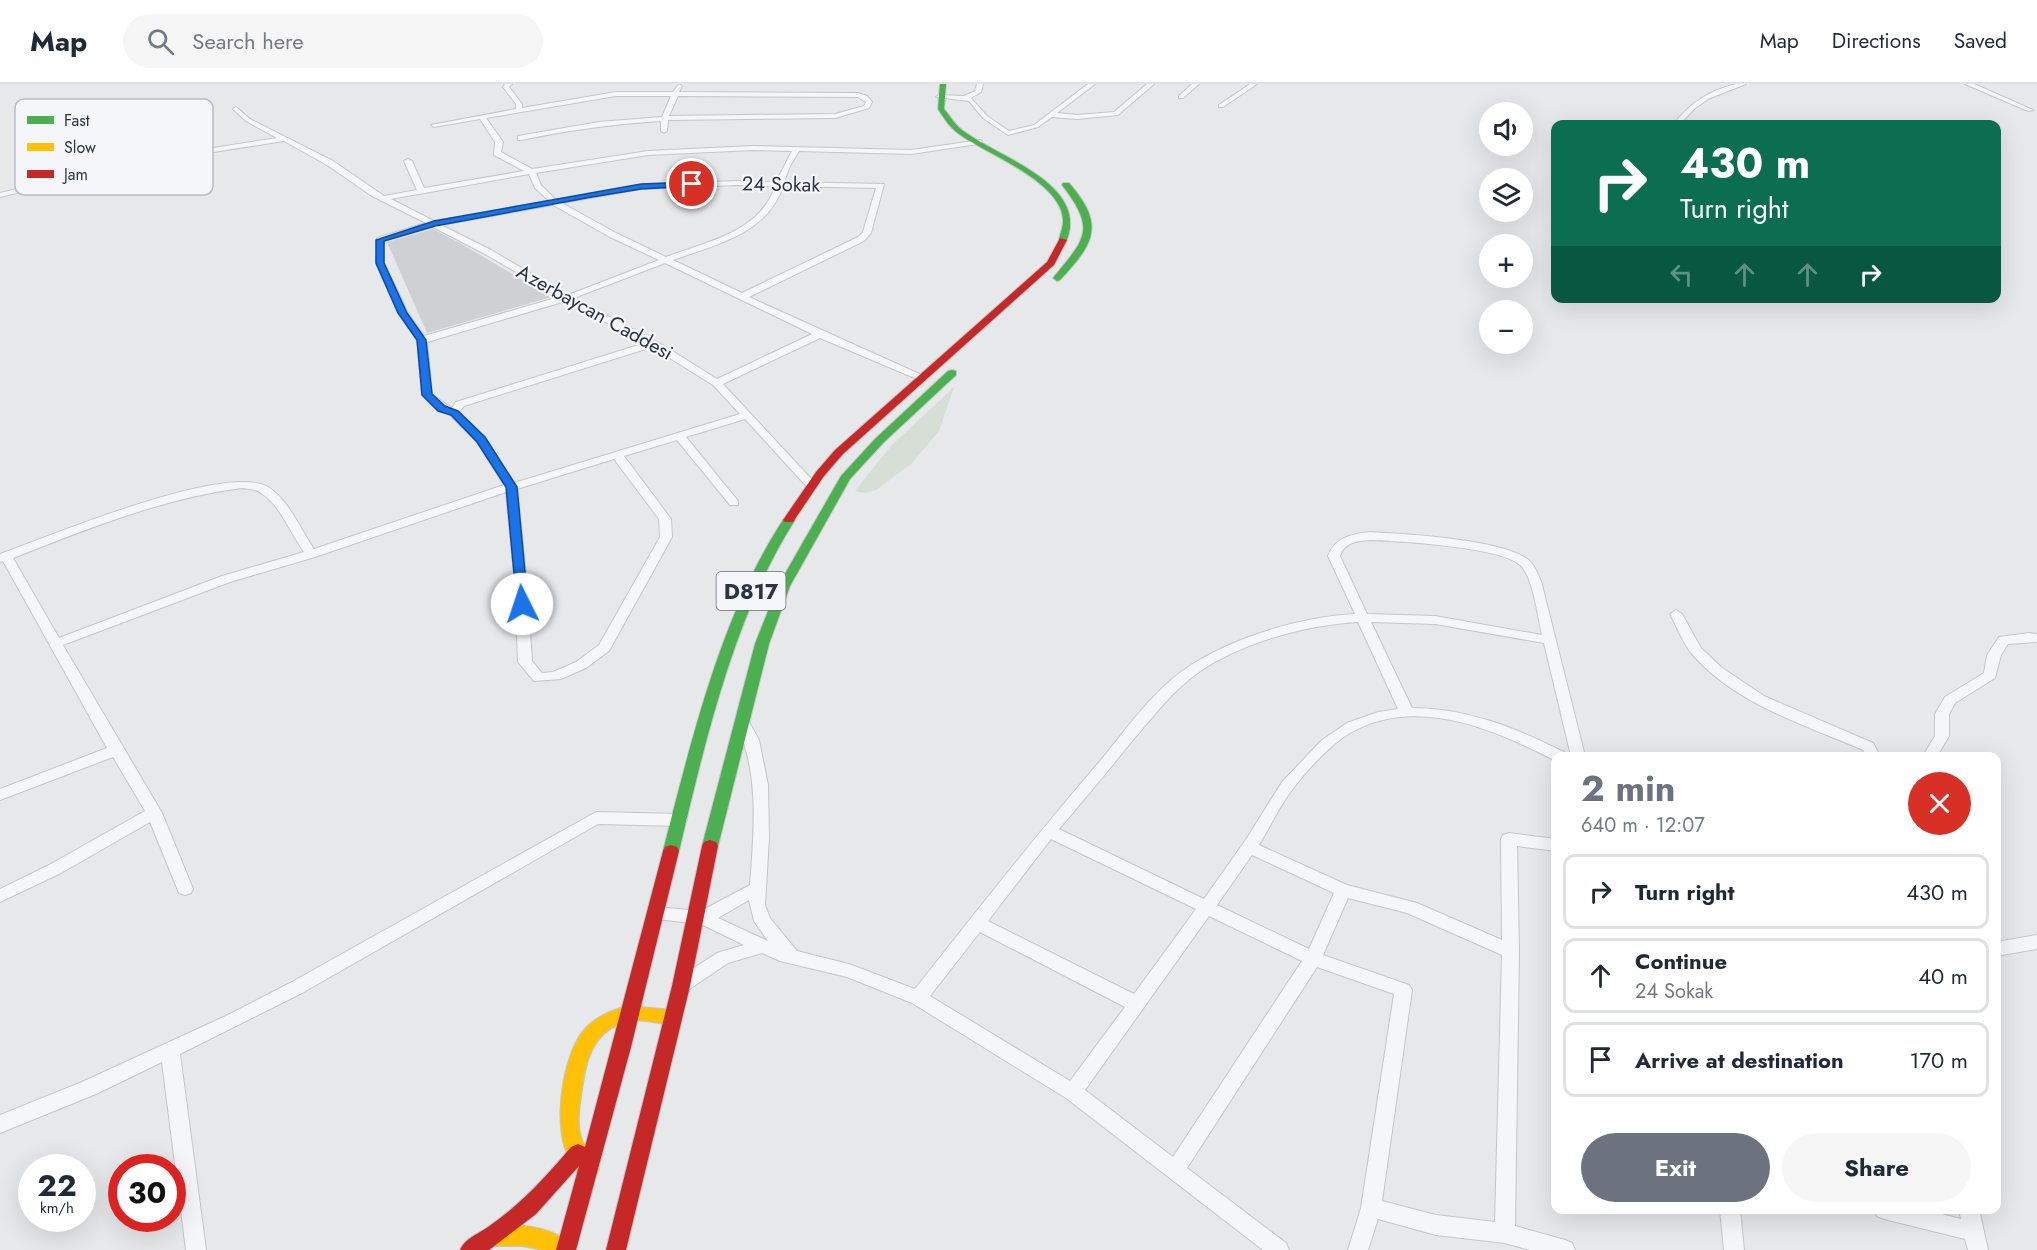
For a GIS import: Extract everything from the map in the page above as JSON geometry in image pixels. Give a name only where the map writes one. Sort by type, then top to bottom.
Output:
[{"type":"main road","name":"D817","points":[[564,1250],[589,1169],[631,1013],[679,820],[730,642],[754,583],[784,527],[820,474],[855,435],[1051,263],[1064,247],[1070,231],[1070,214],[1059,196],[1044,182],[962,133],[949,121],[940,108],[941,90]]},
{"type":"main road","points":[[959,93],[956,107],[977,130],[1060,180],[1077,194],[1089,213],[1089,231],[1084,249],[1071,266],[1048,288]]},
{"type":"main road","name":"D817","points":[[616,1250],[698,917],[724,787],[743,723],[762,644],[784,586],[845,478],[879,441],[966,361]]},
{"type":"main road","points":[[589,1169],[571,1137],[569,1120],[576,1060],[581,1047],[599,1026],[631,1013],[673,1017]]},
{"type":"main road","points":[[470,1250],[496,1236],[509,1222],[544,1195],[578,1153]]},
{"type":"main road","points":[[496,1236],[529,1235],[543,1238],[564,1250]]},
{"type":"street","points":[[509,84],[506,87],[519,104],[519,110]]},
{"type":"street","points":[[664,131],[665,117],[680,84]]},
{"type":"street","points":[[941,90],[959,93],[978,92],[980,84]]},
{"type":"street","points":[[959,93],[974,102],[985,117],[1008,133],[1035,126],[1092,84]]},
{"type":"street","points":[[1052,115],[1077,117],[1116,114],[1151,84]]},
{"type":"street","points":[[1181,97],[1196,84]]},
{"type":"street","points":[[1221,106],[1254,84]]},
{"type":"street","points":[[1680,120],[1693,105],[1709,95],[1743,84]]},
{"type":"street","points":[[1968,84],[2030,110]]},
{"type":"street","points":[[796,94],[811,87]]},
{"type":"street","points":[[434,124],[616,94],[858,95],[869,102],[867,107],[860,110],[836,116],[665,117],[576,127],[521,138]]},
{"type":"street","name":"Azerbaycan Caddesi","points":[[236,110],[248,120],[349,175],[384,198],[653,344],[717,383],[812,486]]},
{"type":"street","points":[[481,116],[499,142],[497,153],[532,172],[538,186],[554,202],[614,235],[820,334],[921,377]]},
{"type":"street","points":[[213,150],[286,139]]},
{"type":"street","points":[[384,198],[597,160],[662,152],[797,149],[912,152],[978,142]]},
{"type":"street","points":[[617,454],[665,519],[666,537],[604,648],[581,665],[556,676],[539,678],[525,662],[512,487],[481,440],[454,413],[442,408],[427,395],[422,340],[567,298],[737,233],[754,224],[766,212],[776,196],[778,183],[787,162],[797,149]]},
{"type":"street","points":[[408,161],[422,192]]},
{"type":"street","name":"24 Sokak","points":[[422,340],[403,313],[380,263],[380,240],[434,224],[641,187],[778,183],[881,186],[867,233],[861,239],[743,296]]},
{"type":"street","points":[[0,195],[15,191]]},
{"type":"street","points":[[717,383],[820,334]]},
{"type":"street","points":[[454,413],[460,404],[653,344]]},
{"type":"street","points":[[57,643],[226,579],[311,554],[617,454],[745,416]]},
{"type":"street","points":[[679,436],[734,503]]},
{"type":"street","points":[[185,890],[154,813],[57,643],[3,557],[136,508],[218,487],[243,485],[264,489],[274,499],[311,554]]},
{"type":"street","points":[[1407,713],[1336,563],[1335,549],[1342,543],[1363,536],[1434,542],[1510,555],[1523,562],[1535,581],[1577,752]]},
{"type":"street","points":[[1676,614],[1696,650],[1716,670],[1741,684],[1759,699],[1868,747],[1871,752]]},
{"type":"street","points":[[918,998],[975,922],[1166,693],[1194,669],[1225,651],[1254,640],[1327,620],[1363,618],[1436,620],[1548,640]]},
{"type":"street","points":[[1932,752],[1942,736],[1942,714],[1950,700],[1990,675],[1994,655],[2004,640],[2037,638]]},
{"type":"street","points":[[1073,1092],[1249,847],[1284,789],[1333,738],[1358,723],[1407,713],[1440,712],[1483,722],[1518,734],[1552,752]]},
{"type":"street","points":[[743,723],[752,735],[756,750],[762,830],[757,905],[764,927],[784,945],[790,955]]},
{"type":"street","points":[[0,795],[116,750]]},
{"type":"street","points":[[0,896],[55,869],[154,813]]},
{"type":"street","points":[[0,1124],[89,1088],[304,984],[596,818],[679,820]]},
{"type":"street","points":[[1049,831],[1312,959],[1403,990],[1371,1208],[1358,1250]]},
{"type":"street","points":[[1505,1233],[1511,951],[1509,839],[1551,844]]},
{"type":"street","points":[[1249,847],[1343,890],[1411,908],[1511,951]]},
{"type":"street","points":[[698,917],[758,888]]},
{"type":"street","points":[[1175,1170],[1312,959],[1343,890]]},
{"type":"street","points":[[656,913],[698,917],[780,954],[849,971],[918,998],[1073,1092],[1279,1250]]},
{"type":"street","points":[[975,922],[1136,1004]]},
{"type":"street","points":[[2001,948],[2037,942]]},
{"type":"street","points":[[681,986],[723,958],[761,946]]},
{"type":"street","points":[[170,1050],[196,1250]]},
{"type":"street","points":[[1371,1208],[1436,1225],[1505,1233],[1565,1250]]},
{"type":"street","points":[[1730,1214],[1734,1250]]},
{"type":"street","points":[[1899,1214],[1977,1241]]},
{"type":"street","points":[[1970,1214],[1977,1241]]},
{"type":"shaded area","points":[[954,387],[939,431],[912,463],[876,490],[865,493],[855,491],[891,446]]},
{"type":"building","points":[[433,229],[551,297],[427,333],[387,242]]},
{"type":"traffic: fast","points":[[943,84],[941,109],[956,129],[1033,175],[1050,189],[1062,204],[1068,221],[1063,240]]},
{"type":"traffic: fast","points":[[1057,278],[1077,255],[1084,244],[1087,233],[1088,222],[1084,210],[1066,185]]},
{"type":"traffic: fast","points":[[710,846],[762,644],[784,586],[845,478],[879,441],[952,373]]},
{"type":"traffic: fast","points":[[671,851],[695,756],[724,662],[761,570],[789,520]]},
{"type":"traffic: slow","points":[[589,1169],[574,1146],[569,1126],[576,1068],[583,1046],[597,1028],[622,1015],[641,1013],[673,1017]]},
{"type":"traffic: slow","points":[[496,1236],[514,1235],[538,1238],[562,1250]]},
{"type":"traffic: jam","points":[[789,520],[820,474],[839,452],[1051,263],[1063,240]]},
{"type":"traffic: jam","points":[[616,1250],[681,986],[710,846]]},
{"type":"traffic: jam","points":[[566,1250],[622,1047],[671,851]]},
{"type":"traffic: jam","points":[[470,1250],[515,1219],[554,1181],[578,1153]]},
{"type":"route","points":[[522,604],[512,487],[481,440],[454,413],[442,408],[427,395],[422,362],[422,340],[403,313],[380,263],[380,240],[434,224],[592,195],[641,187],[692,184]]}]
